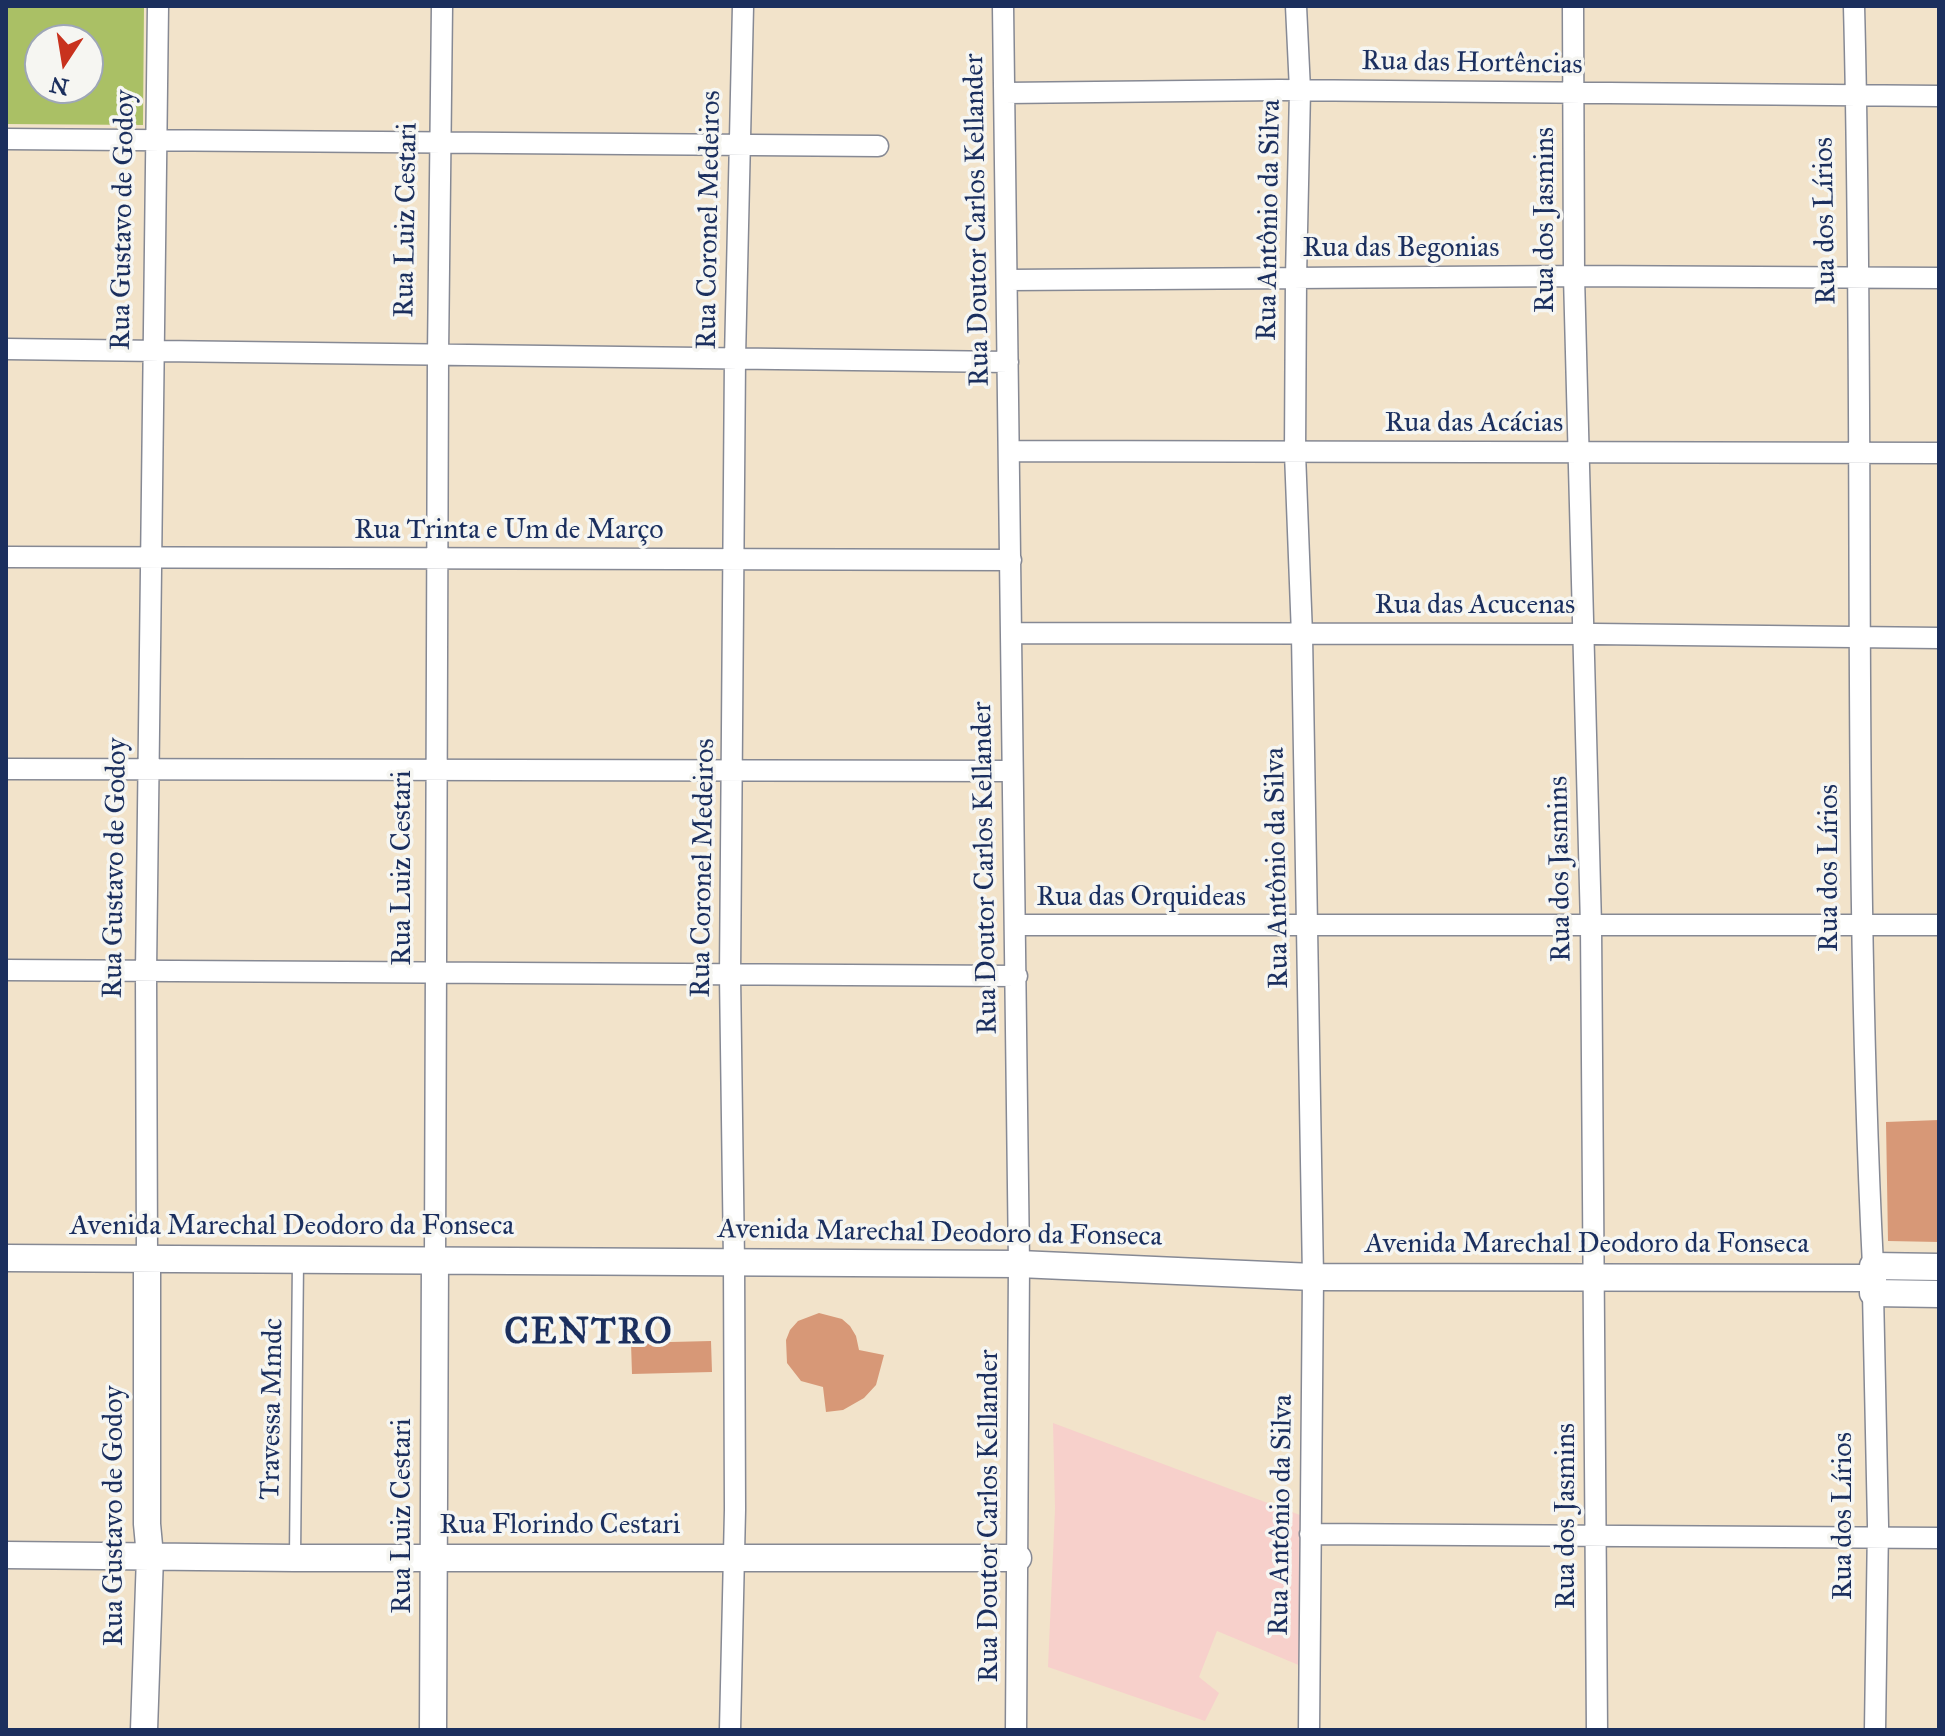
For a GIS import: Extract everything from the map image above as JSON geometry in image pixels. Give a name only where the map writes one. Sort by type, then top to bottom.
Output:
[{"type":"street","name":"Rua Gustavo de Godoy","points":[[144,1730],[150,1556],[147,1524],[146,971],[158,6]]},
{"type":"street","name":"Rua Luiz Cestari","points":[[433,1730],[442,6]]},
{"type":"street","name":"Rua Coronel Medeiros","points":[[730,1730],[735,1559],[730,975],[735,358],[743,6]]},
{"type":"street","name":"Rua Doutor Carlos Kellander","points":[[1003,6],[1017,976],[1016,1730]]},
{"type":"street","name":"Rua Antônio da Silva","points":[[1296,6],[1300,90],[1295,453],[1302,635],[1313,1277],[1309,1730]]},
{"type":"street","name":"Rua dos Jasmins","points":[[1573,6],[1574,276],[1591,926],[1597,1730]]},
{"type":"street","name":"Rua dos Lírios","points":[[1854,6],[1862,638],[1861,926],[1878,1538],[1875,1730]]},
{"type":"street","name":"Rua das Hortências","points":[[1005,93],[1300,90],[1939,96]]},
{"type":"street","points":[[6,139],[878,146]]},
{"type":"street","name":"Rua das Begonias","points":[[1008,280],[1574,276],[1939,278]]},
{"type":"street","points":[[6,349],[1008,362]]},
{"type":"street","name":"Rua das Acácias","points":[[1010,451],[1939,453]]},
{"type":"street","name":"Rua Trinta e Um de Março","points":[[6,557],[1011,560]]},
{"type":"street","name":"Rua das Acucenas","points":[[1011,633],[1939,638]]},
{"type":"street","points":[[6,769],[1012,771]]},
{"type":"street","name":"Rua das Orquideas","points":[[1015,925],[1939,925]]},
{"type":"street","points":[[6,970],[1017,976]]},
{"type":"street","name":"Avenida Marechal Deodoro da Fonseca","points":[[6,1258],[1019,1264],[1313,1277],[1873,1279],[1939,1267]]},
{"type":"street","name":"Avenida Marechal Deodoro da Fonseca","points":[[1873,1279],[1939,1294]]},
{"type":"street","points":[[1310,1534],[1939,1538]]},
{"type":"street","name":"Rua Florindo Cestari","points":[[6,1555],[1018,1558]]},
{"type":"lane","name":"Travessa Mmdc","points":[[295,1558],[298,1259]]},
{"type":"shaded area","points":[[1053,1423],[1300,1515],[1301,1666],[1217,1631],[1199,1677],[1219,1693],[1205,1721],[1048,1667],[1055,1509]]},
{"type":"green space","points":[[6,6],[144,6],[143,125],[6,124]]},
{"type":"building","points":[[1939,1120],[1939,1242],[1888,1241],[1886,1122]]},
{"type":"building","points":[[819,1313],[842,1319],[850,1326],[859,1350],[884,1355],[876,1385],[864,1398],[843,1410],[826,1412],[823,1387],[801,1381],[787,1363],[786,1340],[790,1330],[798,1321]]},
{"type":"building","points":[[711,1341],[712,1372],[632,1374],[631,1343]]},
{"type":"district","name":"CENTRO","points":[[589,1334]]}]
